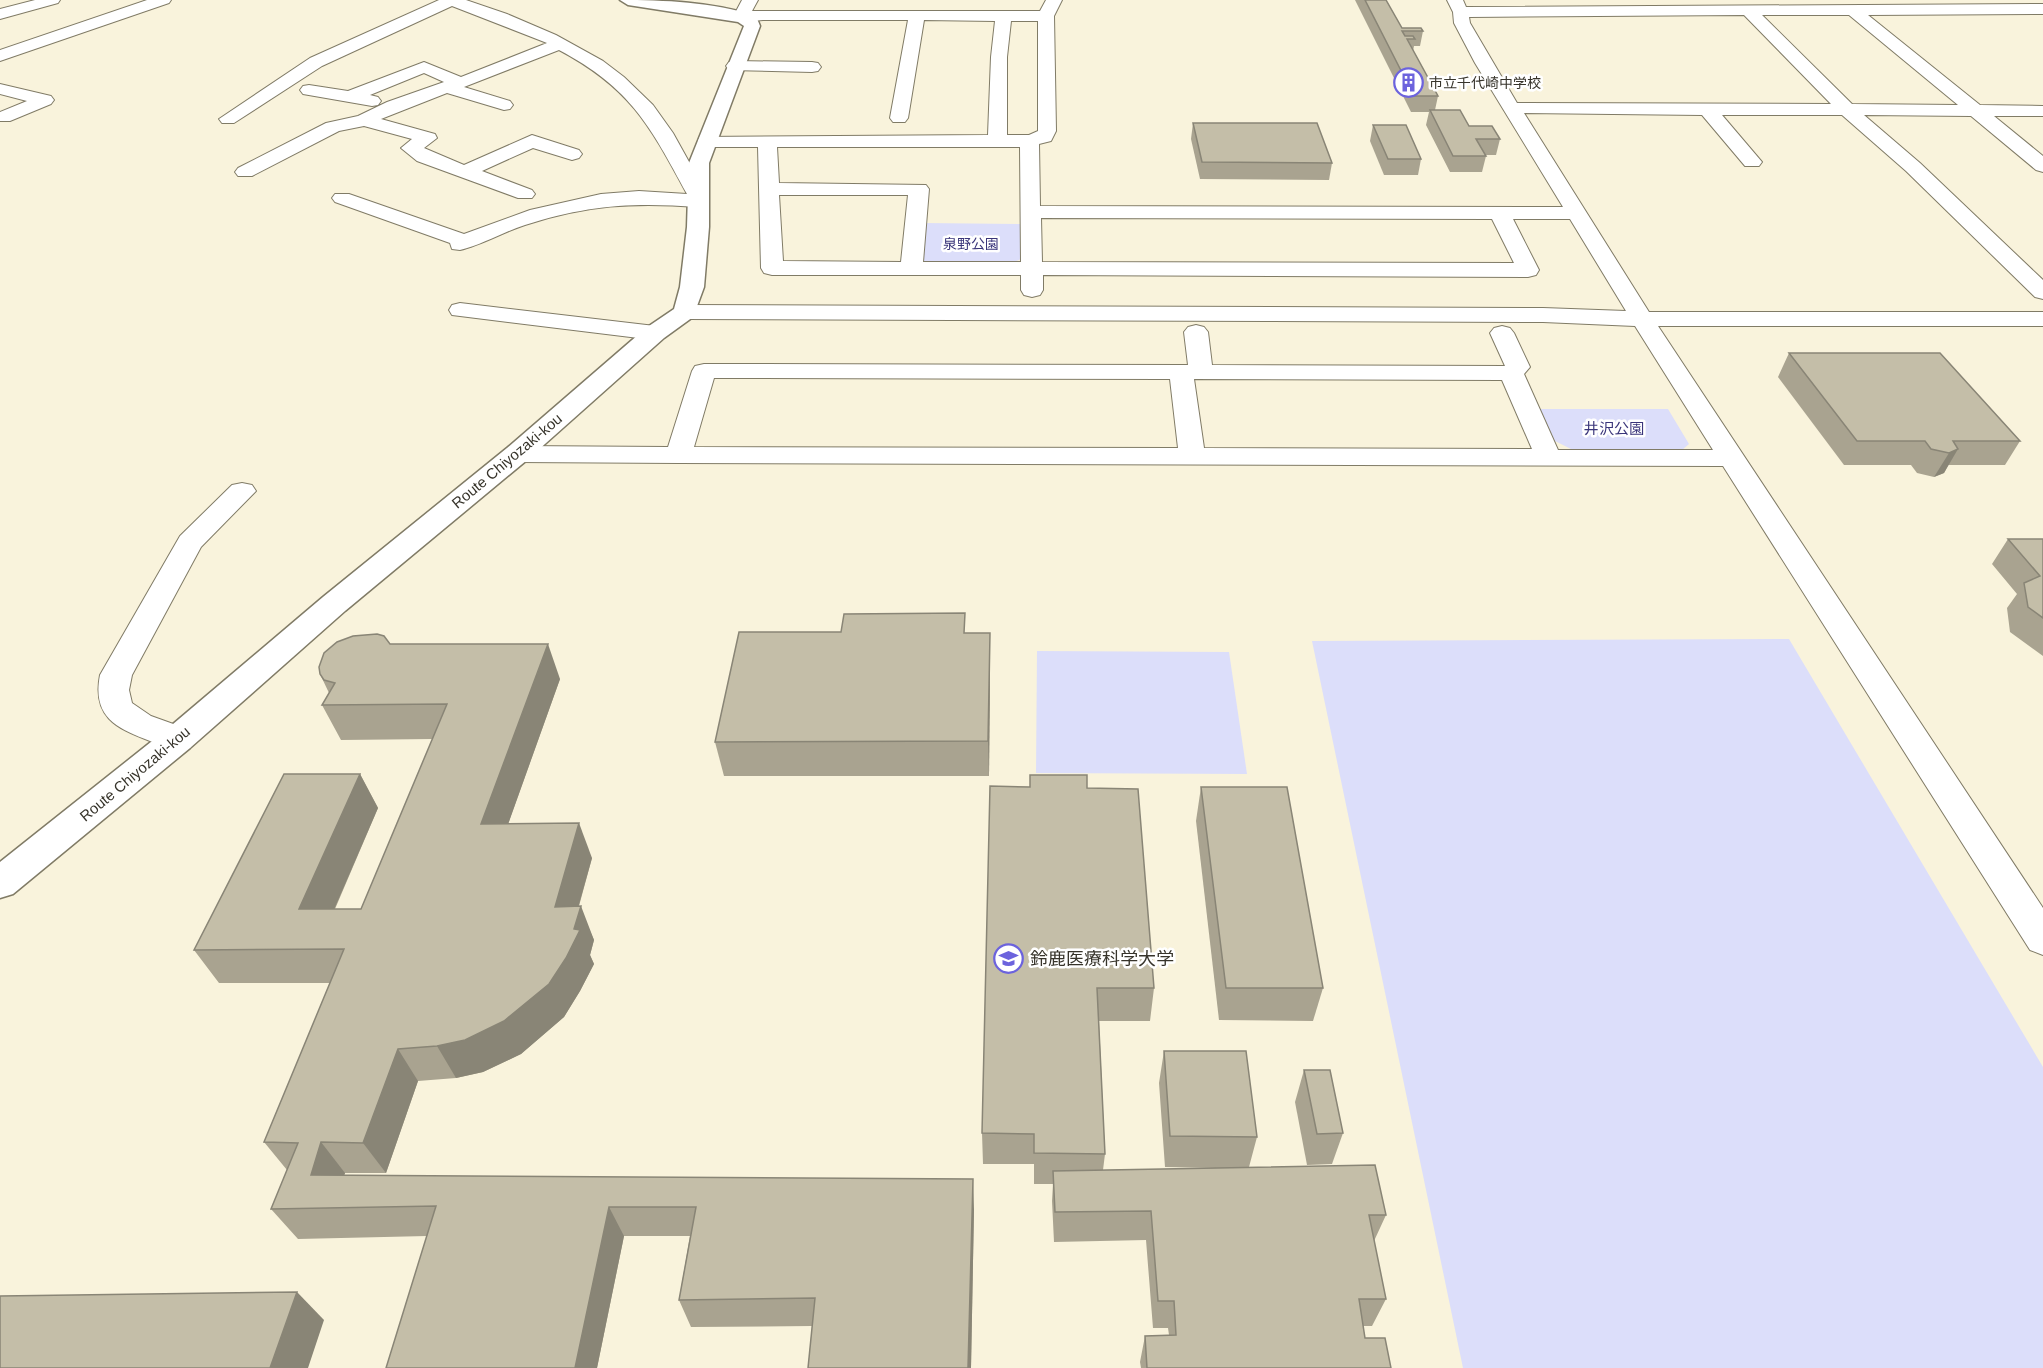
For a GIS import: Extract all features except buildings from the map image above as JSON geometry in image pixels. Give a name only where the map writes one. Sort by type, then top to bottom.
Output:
[{"type":"main road","points":[[628,0],[745,9],[752,26],[699,163],[698,227],[692,287],[685,312]]},
{"type":"main road","name":"Route Chiyozaki-kou","points":[[0,883],[178,739],[334,604],[517,454],[655,333],[685,312]]},
{"type":"street","points":[[29,44],[0,15],[52,0]]},
{"type":"street","points":[[0,56],[29,44],[163,0]]},
{"type":"street","points":[[228,119],[316,62],[452,0],[498,16],[594,63],[637,98],[658,124],[698,198],[636,197],[600,201],[529,217],[480,233],[462,242],[342,198]]},
{"type":"street","points":[[2032,0],[2043,9]]},
{"type":"street","points":[[2043,9],[1749,11],[1458,6],[1462,23],[1511,108],[1642,319],[2043,939]]},
{"type":"street","points":[[91,8],[115,16],[155,22]]},
{"type":"street","points":[[707,141],[997,142],[1029,141],[1044,137],[1047,131],[1050,8],[1004,16],[762,15],[745,9]]},
{"type":"street","points":[[1853,10],[2043,166]]},
{"type":"street","points":[[1749,11],[1848,111],[1913,167],[2043,292]]},
{"type":"street","points":[[899,118],[916,15]]},
{"type":"street","points":[[997,142],[999,57],[1004,16]]},
{"type":"street","points":[[77,28],[96,33]]},
{"type":"street","points":[[245,172],[333,127],[364,120],[393,106],[497,70],[559,44]]},
{"type":"street","points":[[405,60],[424,67],[452,84],[504,105]]},
{"type":"street","points":[[735,66],[812,67]]},
{"type":"street","points":[[352,96],[424,67]]},
{"type":"street","points":[[0,89],[45,100],[4,117]]},
{"type":"street","points":[[309,90],[352,96],[393,106]]},
{"type":"street","points":[[1511,108],[2043,111]]},
{"type":"street","points":[[1708,110],[1752,162]]},
{"type":"street","points":[[364,120],[428,138],[411,148],[424,158],[525,194]]},
{"type":"street","points":[[465,172],[532,141],[572,154]]},
{"type":"street","points":[[767,141],[772,268],[1528,270],[1499,212]]},
{"type":"street","points":[[1029,141],[1030,269],[1033,312]]},
{"type":"street","points":[[769,189],[919,189],[911,269]]},
{"type":"street","points":[[1029,212],[1576,213]]},
{"type":"street","points":[[460,310],[655,333]]},
{"type":"street","points":[[685,312],[1531,315],[1642,319],[2043,319]]},
{"type":"street","points":[[1192,457],[1191,372],[1196,332]]},
{"type":"street","points":[[678,455],[704,371],[1511,373],[1518,367],[1502,333]]},
{"type":"street","points":[[1511,373],[1548,458]]},
{"type":"street","points":[[517,454],[1731,458]]},
{"type":"street","points":[[178,739],[121,715],[114,705],[111,690],[116,675],[190,542],[242,491]]},
{"type":"green space","name":"泉野公園","points":[[923,223],[1021,224],[1021,259],[1010,264],[929,265],[920,260]]},
{"type":"green space","name":"井沢公園","points":[[1539,409],[1668,409],[1689,444],[1682,450],[1571,449],[1555,441]]},
{"type":"green space","points":[[1789,639],[2043,1067],[2043,1368],[1463,1368],[1312,641]]},
{"type":"green space","points":[[1037,651],[1229,652],[1247,774],[1036,773]]},
{"type":"place","name":"市立千代崎中学校","points":[[1408,83]]},
{"type":"place","name":"鈴鹿医療科学大学","points":[[1009,959]]}]
